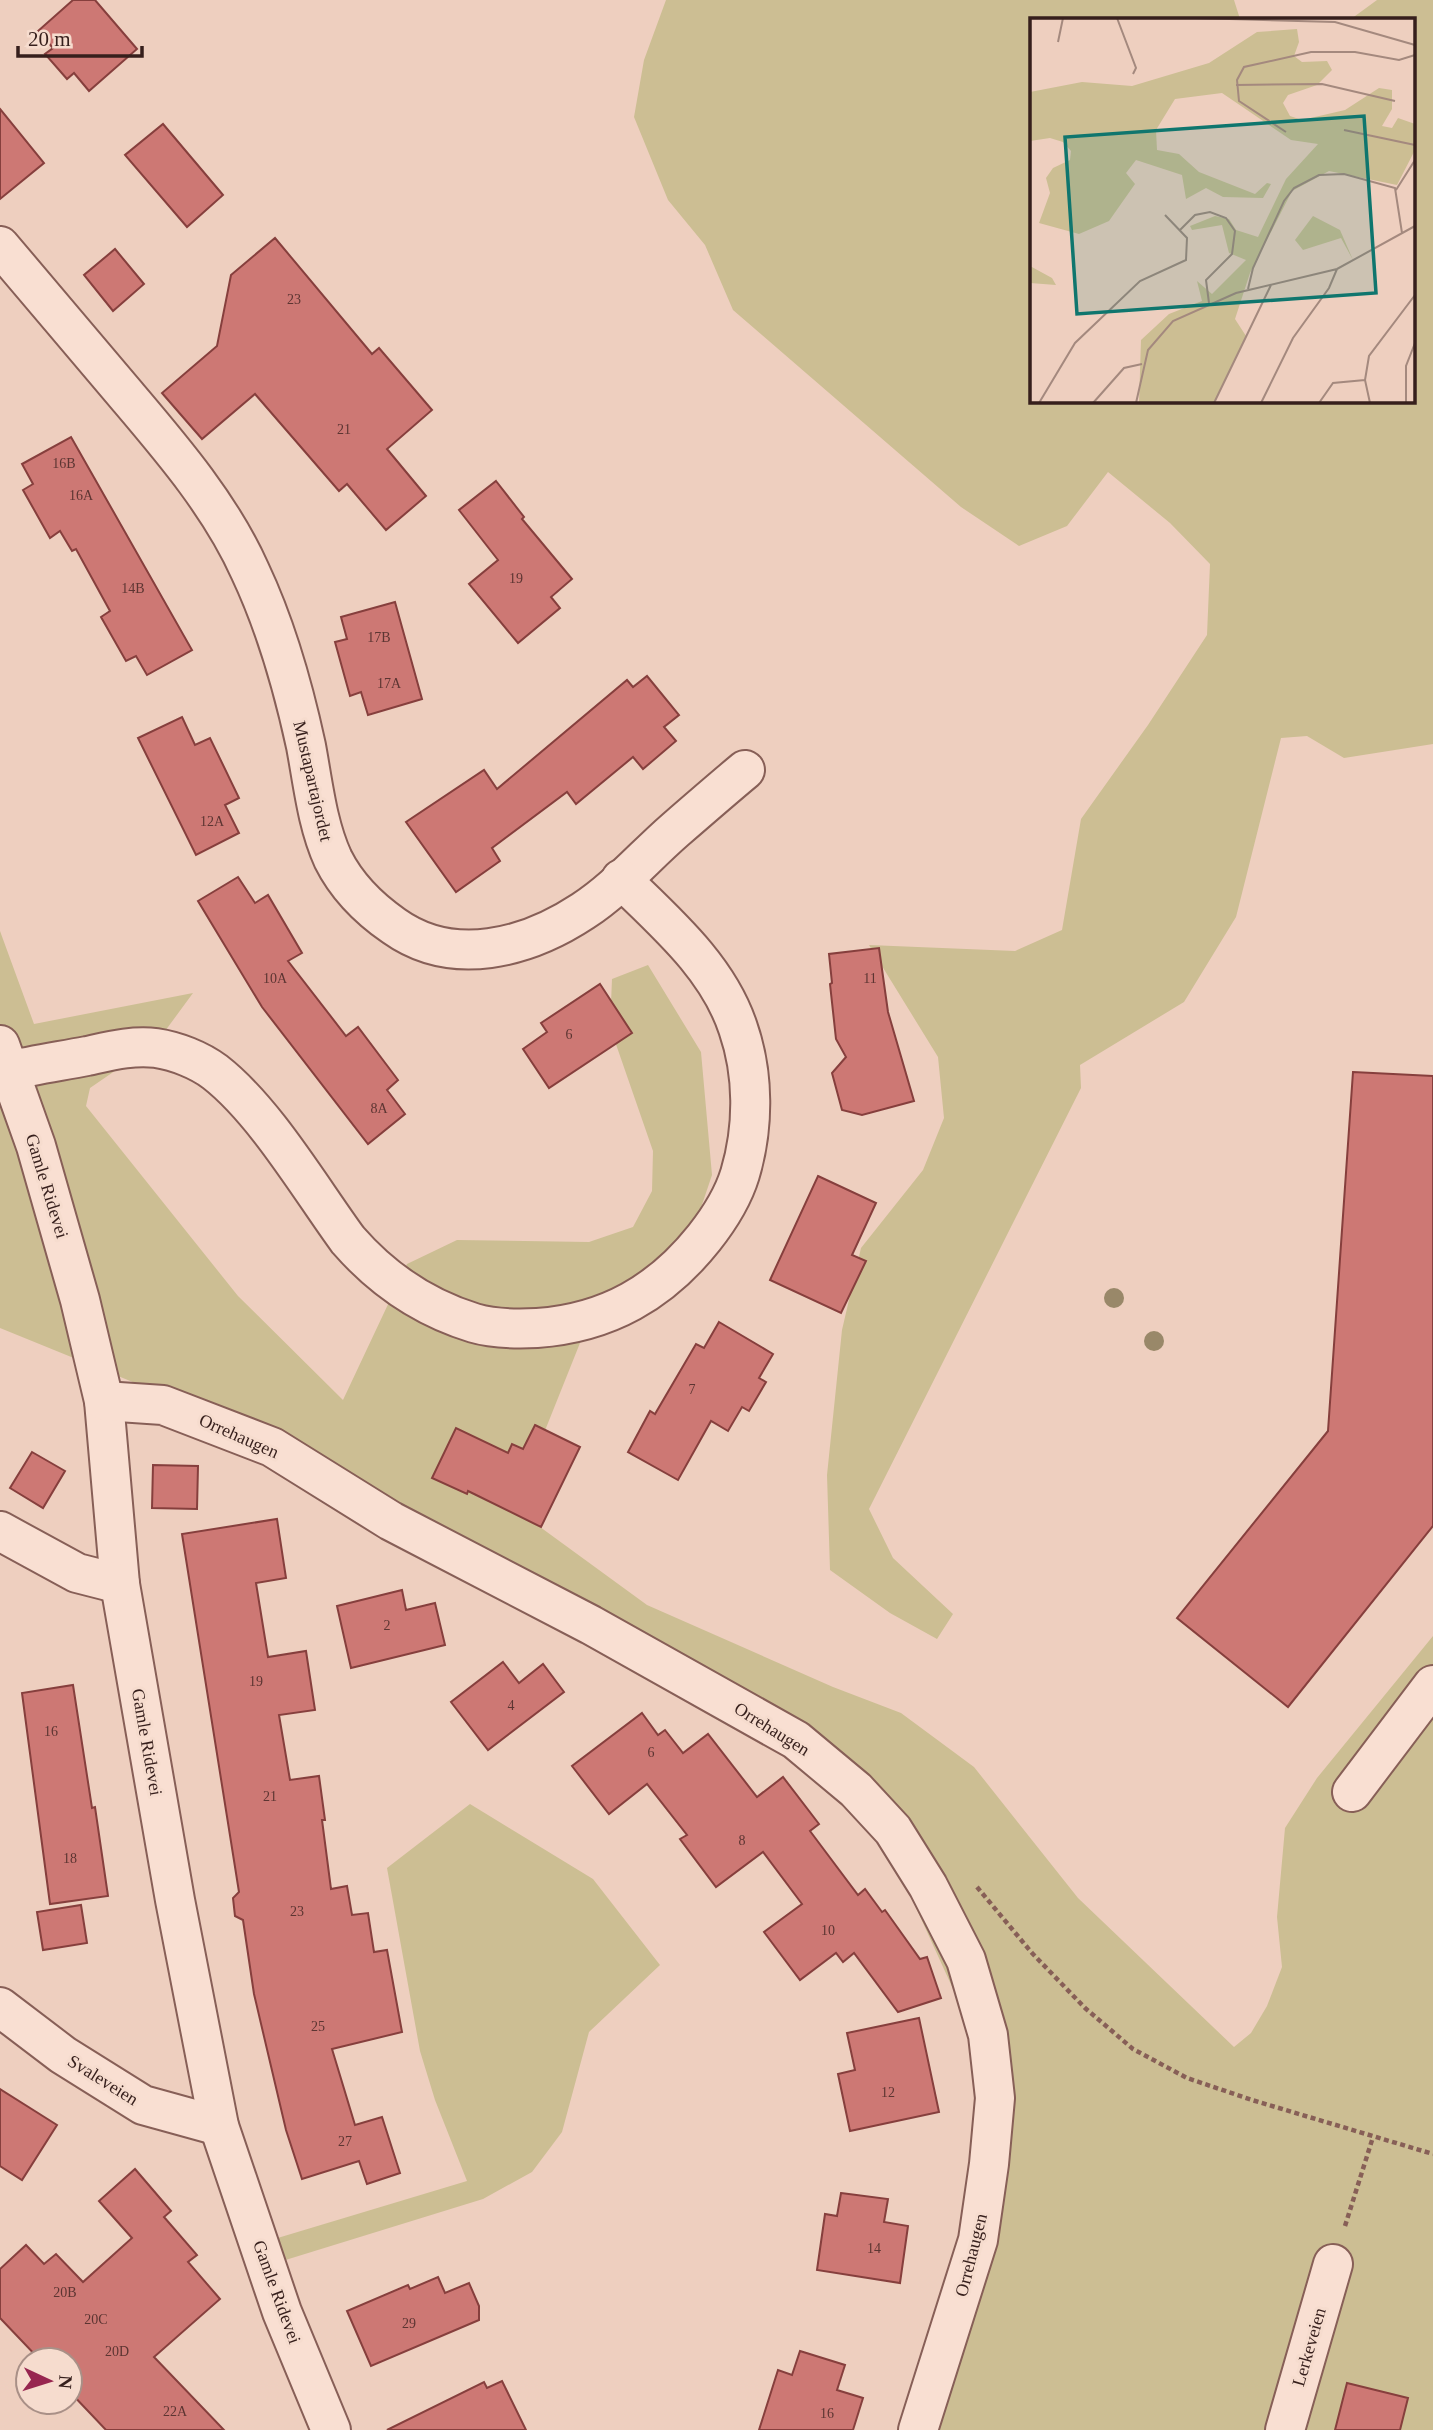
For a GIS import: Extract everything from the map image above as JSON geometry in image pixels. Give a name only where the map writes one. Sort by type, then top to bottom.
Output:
[{"type":"street","name":"Mustapartajordet","points":[[0,246],[194,478],[230,533],[250,570],[276,637],[305,742],[320,820],[332,858],[352,890],[374,912],[417,940],[456,949],[484,950],[506,946],[548,931],[584,910],[745,770]]},
{"type":"street","points":[[4,1058],[132,1047],[164,1050],[200,1063],[215,1072],[245,1101],[348,1240],[395,1284],[434,1308],[476,1324],[518,1329],[557,1327],[590,1319],[627,1304],[667,1278],[686,1260],[714,1226],[732,1195],[750,1131],[751,1103],[747,1063],[738,1027],[720,989],[686,943],[621,879]]},
{"type":"street","name":"Gamle Ridevei","points":[[4,1058],[36,1146],[80,1300],[104,1401],[120,1584],[175,1900],[219,2126],[282,2312],[331,2430]]},
{"type":"street","name":"Orrehaugen","points":[[104,1401],[163,1405],[272,1447],[391,1521],[591,1625],[796,1740],[856,1790],[893,1830],[928,1886],[966,1960],[988,2035],[995,2098],[978,2240],[918,2430]]},
{"type":"street","points":[[0,1531],[77,1573],[120,1584]]},
{"type":"street","points":[[1352,1792],[1433,1685]]},
{"type":"street","name":"Svaleveien","points":[[0,2007],[63,2056],[143,2105],[219,2126]]},
{"type":"street","name":"Lerkeveien","points":[[1286,2430],[1333,2264]]},
{"type":"path","points":[[974,1883],[1032,1953],[1085,2008],[1133,2049],[1187,2078],[1433,2154]]},
{"type":"path","points":[[1333,2264],[1374,2137]]},
{"type":"shaded area","points":[[666,0],[1234,0],[1240,18],[1030,18],[1030,402],[1416,402],[1416,18],[1352,18],[1377,0],[1433,0],[1433,744],[1344,758],[1307,736],[1281,738],[1236,917],[1184,1002],[1080,1065],[1081,1088],[869,1509],[893,1558],[953,1614],[937,1639],[890,1613],[830,1570],[827,1475],[842,1330],[861,1248],[923,1170],[944,1118],[938,1057],[869,945],[1015,951],[1062,930],[1081,819],[1148,725],[1207,635],[1210,564],[1170,523],[1108,472],[1067,526],[1019,546],[961,507],[733,310],[705,245],[668,200],[634,117],[644,60]]},
{"type":"shaded area","points":[[0,931],[34,1024],[193,993],[157,1042],[90,1088],[86,1106],[238,1296],[343,1400],[407,1264],[457,1240],[589,1242],[633,1227],[652,1191],[653,1151],[610,1027],[612,979],[648,965],[701,1052],[712,1175],[676,1282],[584,1333],[514,1508],[647,1605],[833,1687],[901,1713],[974,1767],[1078,1898],[1234,2047],[1251,2033],[1267,2006],[1282,1967],[1277,1917],[1285,1828],[1317,1778],[1433,1636],[1433,2430],[924,2430],[1011,2116],[871,1809],[558,1603],[231,1422],[0,1328]]},
{"type":"shaded area","points":[[470,1804],[593,1879],[660,1965],[589,2032],[562,2132],[532,2172],[483,2199],[279,2262],[271,2240],[467,2181],[435,2100],[420,2051],[387,1868]]},
{"type":"building","points":[[73,0],[95,0],[137,49],[89,91],[74,73],[67,79],[45,54],[53,48],[38,31]]},
{"type":"building","points":[[0,109],[44,163],[0,199]]},
{"type":"building","points":[[163,124],[223,195],[187,227],[125,155]]},
{"type":"building","points":[[275,238],[372,354],[379,348],[432,410],[387,449],[426,496],[386,530],[347,484],[339,491],[255,394],[202,439],[162,393],[217,346],[231,275]]},
{"type":"building","points":[[115,249],[144,284],[113,311],[84,275]]},
{"type":"building","points":[[71,437],[192,650],[147,675],[136,656],[126,661],[101,617],[110,611],[76,549],[72,551],[60,531],[50,538],[23,490],[33,484],[22,464]]},
{"type":"building","points":[[496,481],[524,517],[522,519],[572,579],[551,597],[560,608],[518,643],[469,584],[498,560],[459,510]]},
{"type":"building","points":[[395,602],[422,699],[368,715],[361,692],[350,696],[335,642],[347,639],[341,617]]},
{"type":"building","points":[[647,676],[679,715],[664,727],[676,741],[643,769],[633,757],[576,804],[567,792],[492,848],[500,861],[456,892],[406,822],[484,770],[497,789],[627,680],[633,687]]},
{"type":"building","points":[[182,717],[195,745],[210,738],[239,798],[225,805],[239,833],[196,855],[138,738]]},
{"type":"building","points":[[238,877],[255,903],[268,895],[302,953],[288,961],[346,1036],[358,1027],[398,1080],[387,1090],[405,1114],[368,1144],[262,1007],[198,901]]},
{"type":"building","points":[[879,948],[888,1012],[914,1101],[862,1115],[842,1110],[832,1073],[846,1057],[836,1039],[829,954]]},
{"type":"building","points":[[600,984],[632,1033],[549,1088],[523,1049],[547,1032],[541,1023]]},
{"type":"building","points":[[1353,1072],[1433,1076],[1433,1526],[1288,1707],[1177,1618],[1328,1431]]},
{"type":"building","points":[[818,1176],[876,1203],[852,1255],[866,1261],[841,1313],[770,1280]]},
{"type":"building","points":[[719,1322],[773,1354],[759,1378],[766,1382],[749,1411],[742,1407],[728,1431],[711,1421],[678,1480],[628,1452],[650,1411],[655,1414],[696,1344],[704,1348]]},
{"type":"building","points":[[535,1425],[580,1447],[541,1527],[468,1491],[467,1494],[432,1478],[456,1428],[508,1453],[512,1444],[523,1449]]},
{"type":"building","points":[[32,1452],[65,1471],[43,1508],[10,1488]]},
{"type":"building","points":[[153,1465],[198,1466],[197,1509],[152,1508]]},
{"type":"building","points":[[277,1519],[286,1578],[256,1583],[268,1657],[306,1651],[315,1710],[279,1715],[290,1780],[319,1776],[331,1889],[347,1886],[352,1915],[368,1913],[374,1952],[387,1950],[402,2032],[332,2049],[355,2125],[382,2117],[400,2173],[367,2184],[359,2161],[302,2179],[286,2130],[254,1994],[243,1920],[235,1916],[233,1898],[239,1892],[182,1534]]},
{"type":"building","points":[[402,1590],[406,1610],[435,1603],[445,1645],[351,1668],[337,1606]]},
{"type":"building","points":[[503,1662],[519,1683],[543,1664],[564,1692],[488,1750],[451,1702]]},
{"type":"building","points":[[73,1685],[108,1896],[50,1904],[22,1693]]},
{"type":"building","points":[[642,1713],[658,1735],[665,1730],[683,1753],[708,1734],[757,1797],[783,1777],[819,1824],[810,1831],[858,1895],[865,1889],[882,1912],[885,1910],[920,1959],[927,1957],[941,1998],[898,2012],[854,1953],[843,1962],[836,1953],[800,1980],[764,1932],[802,1904],[763,1852],[716,1887],[680,1839],[687,1835],[647,1784],[609,1814],[572,1766]]},
{"type":"building","points":[[81,1905],[87,1943],[43,1950],[37,1912]]},
{"type":"building","points":[[919,2018],[939,2112],[850,2131],[838,2074],[855,2070],[847,2033]]},
{"type":"building","points":[[0,2089],[57,2125],[22,2180],[0,2166]]},
{"type":"building","points":[[135,2169],[171,2211],[164,2217],[197,2255],[188,2262],[220,2299],[154,2357],[224,2430],[106,2430],[84,2407],[84,2346],[27,2346],[0,2318],[0,2269],[26,2245],[44,2264],[56,2254],[83,2282],[132,2238],[99,2201]]},
{"type":"building","points":[[841,2193],[888,2199],[884,2222],[908,2226],[900,2283],[817,2270],[825,2214],[837,2216]]},
{"type":"building","points":[[438,2277],[445,2293],[469,2283],[479,2306],[479,2320],[371,2366],[347,2311],[408,2285],[410,2289]]},
{"type":"building","points":[[800,2351],[845,2365],[837,2390],[863,2398],[853,2430],[759,2430],[778,2370],[792,2375]]},
{"type":"building","points":[[502,2381],[526,2430],[387,2430],[484,2382],[487,2388]]},
{"type":"building","points":[[1347,2383],[1408,2398],[1400,2430],[1335,2430]]}]
